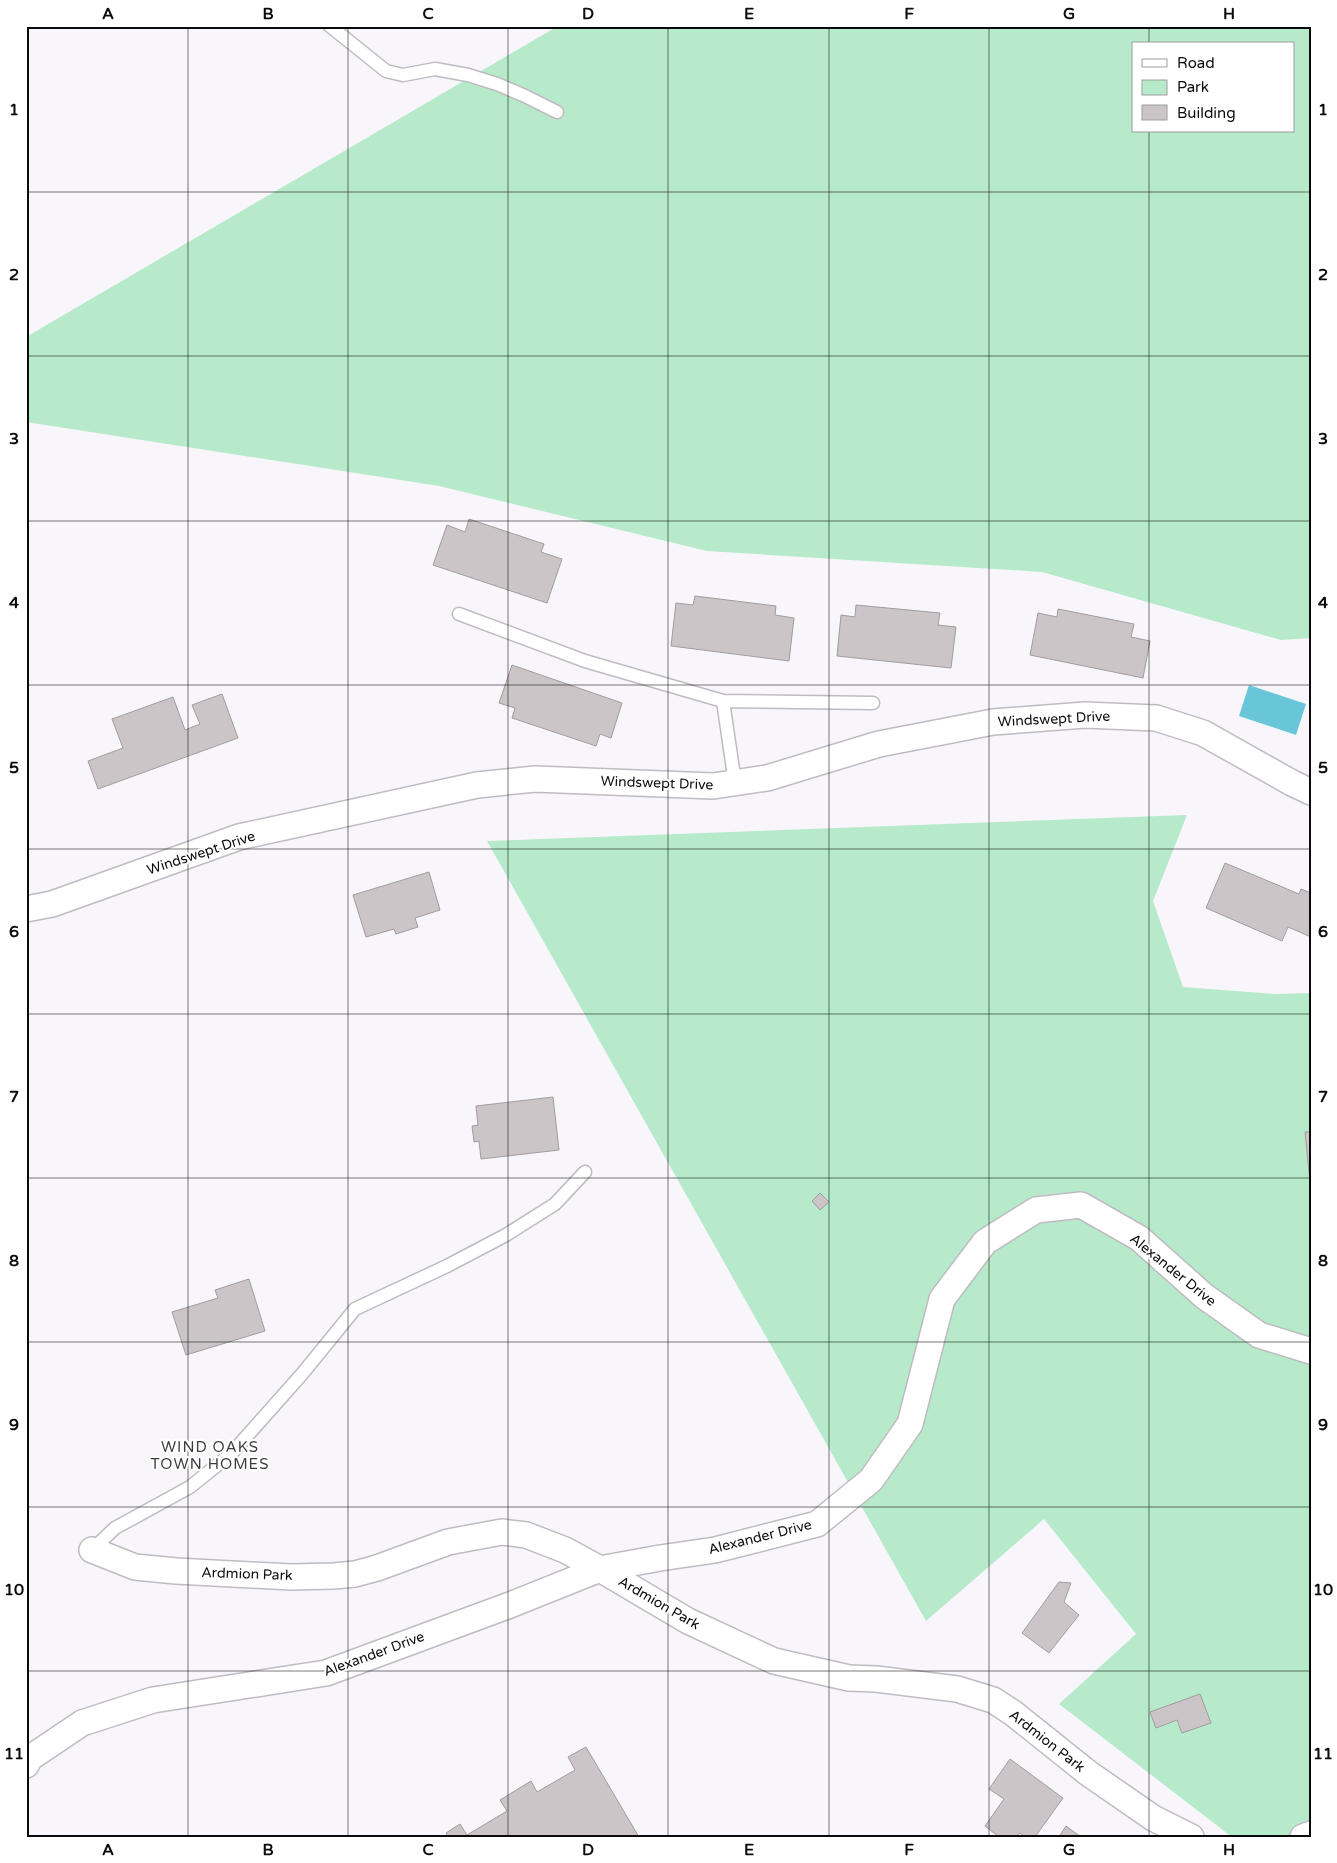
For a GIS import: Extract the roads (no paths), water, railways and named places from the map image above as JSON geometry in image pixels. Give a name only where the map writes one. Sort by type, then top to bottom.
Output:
[{"type":"street","name":"Windswept Drive","points":[[26,909],[52,904],[239,837],[477,785],[536,779],[713,786],[767,778],[880,744],[993,722],[1085,715],[1156,718],[1203,733],[1311,792]]},
{"type":"street","name":"Alexander Drive","points":[[26,1765],[30,1758],[82,1723],[153,1700],[326,1673],[510,1605],[600,1569],[715,1550],[817,1524],[871,1480],[910,1424],[942,1299],[985,1242],[1036,1210],[1081,1205],[1139,1238],[1204,1296],[1260,1335],[1311,1351]]},
{"type":"street","name":"Ardmion Park","points":[[92,1550],[135,1568],[281,1576],[334,1576],[355,1574],[377,1568],[448,1542],[502,1532],[526,1534],[565,1550],[688,1621],[774,1661],[849,1678],[876,1679],[957,1689],[993,1700],[1013,1713],[1088,1773],[1153,1818],[1191,1837]]},
{"type":"street","points":[[1303,1837],[1311,1834]]},
{"type":"lane","points":[[330,26],[386,72],[403,75],[434,69],[468,76],[497,84],[557,112]]},
{"type":"lane","points":[[459,614],[585,661],[723,701],[873,703]]},
{"type":"lane","points":[[723,701],[735,783]]},
{"type":"lane","points":[[92,1550],[115,1528],[190,1486],[231,1454],[290,1388],[355,1309],[447,1266],[506,1235],[555,1204],[585,1172]]},
{"type":"water","points":[[1249,685],[1306,704],[1296,735],[1239,716]]},
{"type":"district","name":"WIND OAKS TOWN HOMES","points":[[210,1456]]}]
